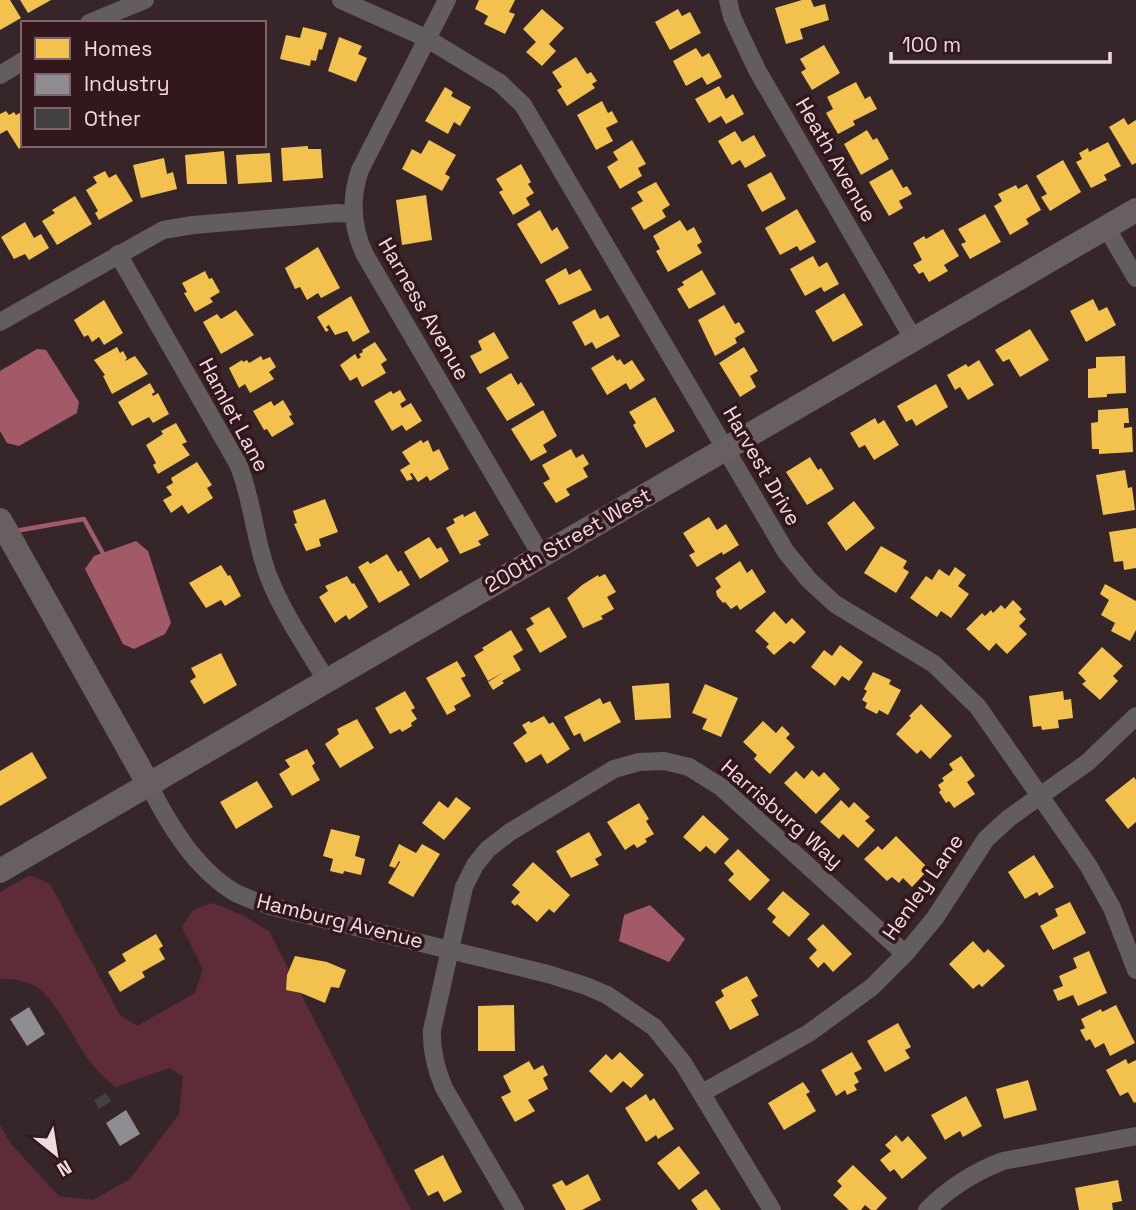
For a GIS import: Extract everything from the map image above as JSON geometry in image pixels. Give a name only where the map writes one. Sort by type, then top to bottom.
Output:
[{"type":"street","points":[[94,21],[145,0]]},
{"type":"street","name":"Harvest Drive","points":[[341,0],[426,38],[500,83],[523,105],[781,544],[808,580],[850,614],[908,646],[950,677],[978,707],[1098,882],[1112,908],[1136,970]]},
{"type":"street","name":"Harness Avenue","points":[[447,0],[360,170],[355,185],[353,214],[358,240],[365,255],[541,555]]},
{"type":"street","name":"Heath Avenue","points":[[728,0],[732,17],[757,69],[914,340]]},
{"type":"street","points":[[0,75],[21,62]]},
{"type":"street","name":"200th Street West","points":[[0,871],[1136,210]]},
{"type":"street","points":[[0,322],[152,235],[171,228],[312,215],[353,214]]},
{"type":"street","points":[[1106,227],[1136,278]]},
{"type":"street","name":"Hamlet Lane","points":[[118,254],[238,464],[250,495],[268,575],[282,605],[326,680]]},
{"type":"street","name":"Hamburg Avenue","points":[[0,520],[175,831],[210,874],[235,892],[270,906],[548,974],[607,995],[654,1027],[683,1063],[772,1210]]},
{"type":"street","name":"Henley Lane","points":[[702,1093],[809,1033],[872,987],[905,954],[935,918],[985,839],[1009,818],[1088,762],[1136,716]]},
{"type":"street","name":"Harrisburg Way","points":[[515,1210],[437,1072],[431,1042],[464,887],[475,865],[488,849],[510,832],[603,775],[626,765],[651,761],[689,768],[711,779],[905,954]]},
{"type":"street","points":[[927,1210],[960,1182],[1003,1161],[1136,1136]]},
{"type":"shaded area","points":[[37,349],[46,350],[79,402],[77,413],[19,446],[7,443],[0,431],[0,371]]},
{"type":"shaded area","points":[[136,541],[148,551],[171,623],[165,634],[134,649],[123,644],[85,569],[94,556]]},
{"type":"shaded area","points":[[30,875],[50,884],[120,1015],[137,1026],[195,993],[203,969],[182,927],[193,910],[213,903],[244,916],[269,931],[411,1210],[0,1210],[0,1125],[11,1144],[59,1196],[93,1200],[130,1179],[179,1114],[183,1076],[169,1068],[116,1087],[94,1066],[42,991],[22,981],[0,979],[0,892]]},
{"type":"shaded area","points":[[650,905],[685,939],[669,962],[619,941],[624,915]]},
{"type":"building: Homes","points":[[0,0],[10,0],[21,18],[0,30]]},
{"type":"building: Homes","points":[[20,0],[51,0],[28,13]]},
{"type":"building: Homes","points":[[479,0],[515,0],[509,12],[515,14],[505,34],[484,24],[488,16],[475,9]]},
{"type":"building: Homes","points":[[811,0],[814,7],[825,4],[829,20],[800,29],[803,39],[786,44],[775,8]]},
{"type":"building: Homes","points":[[542,9],[564,28],[549,44],[556,51],[542,66],[526,52],[536,42],[523,29]]},
{"type":"building: Homes","points":[[678,9],[682,16],[690,12],[701,33],[670,50],[655,22]]},
{"type":"building: Homes","points":[[303,27],[327,33],[322,50],[319,49],[316,61],[311,60],[310,66],[280,59],[286,35],[300,38]]},
{"type":"building: Homes","points":[[339,37],[362,46],[358,54],[367,58],[356,82],[328,71]]},
{"type":"building: Homes","points":[[824,45],[840,73],[812,90],[801,72],[806,69],[800,59]]},
{"type":"building: Homes","points":[[696,48],[702,57],[709,53],[722,77],[707,85],[702,77],[686,86],[673,61]]},
{"type":"building: Homes","points":[[576,57],[587,74],[591,72],[597,81],[592,84],[595,88],[567,106],[557,90],[562,87],[552,72]]},
{"type":"building: Homes","points":[[856,82],[865,99],[870,96],[877,109],[853,121],[855,125],[838,134],[826,113],[833,109],[827,97]]},
{"type":"building: Homes","points":[[719,86],[726,99],[733,94],[744,114],[726,124],[721,116],[709,123],[695,99]]},
{"type":"building: Homes","points":[[445,87],[453,92],[451,96],[471,107],[460,126],[454,122],[448,134],[425,121]]},
{"type":"building: Homes","points":[[602,101],[608,113],[612,111],[618,122],[606,128],[613,141],[596,150],[577,115]]},
{"type":"building: Homes","points":[[6,111],[9,115],[21,112],[22,147],[19,149],[7,130],[0,134],[0,114]]},
{"type":"building: Homes","points":[[1124,118],[1128,125],[1136,120],[1136,163],[1132,165],[1109,127]]},
{"type":"building: Homes","points":[[867,130],[873,140],[877,138],[889,159],[861,175],[844,144]]},
{"type":"building: Homes","points":[[735,131],[742,142],[754,135],[766,156],[745,168],[740,160],[732,165],[718,141]]},
{"type":"building: Homes","points":[[429,140],[456,155],[445,174],[450,177],[442,191],[402,169],[412,149],[421,154]]},
{"type":"building: Homes","points":[[632,140],[646,164],[638,168],[642,176],[620,189],[607,167],[618,160],[613,152]]},
{"type":"building: Homes","points":[[1108,142],[1121,166],[1104,175],[1107,180],[1091,188],[1076,162],[1082,159],[1079,153],[1088,148],[1089,152]]},
{"type":"building: Homes","points":[[308,146],[308,149],[321,149],[323,178],[283,181],[281,148]]},
{"type":"building: Homes","points":[[224,151],[227,184],[187,184],[185,155]]},
{"type":"building: Homes","points":[[270,153],[272,182],[238,184],[236,155]]},
{"type":"building: Homes","points":[[164,158],[167,174],[173,172],[177,189],[141,198],[133,165]]},
{"type":"building: Homes","points":[[1063,160],[1081,192],[1050,211],[1041,197],[1047,194],[1036,176]]},
{"type":"building: Homes","points":[[521,164],[534,193],[526,198],[530,205],[513,215],[499,192],[503,190],[496,179]]},
{"type":"building: Homes","points":[[892,169],[903,188],[907,186],[912,194],[899,201],[903,208],[889,216],[869,182]]},
{"type":"building: Homes","points":[[105,171],[109,178],[116,174],[133,201],[99,220],[95,213],[98,211],[86,190],[97,183],[93,177]]},
{"type":"building: Homes","points":[[771,172],[786,199],[762,212],[747,185]]},
{"type":"building: Homes","points":[[656,182],[670,205],[662,210],[666,217],[644,230],[631,208],[643,201],[637,192]]},
{"type":"building: Homes","points":[[1027,184],[1041,210],[1026,219],[1029,224],[1010,235],[994,206],[1002,201],[998,194],[1016,185],[1018,189]]},
{"type":"building: Homes","points":[[426,195],[432,240],[402,245],[396,200]]},
{"type":"building: Homes","points":[[75,196],[92,224],[57,245],[42,221],[55,213],[52,210]]},
{"type":"building: Homes","points":[[797,209],[816,242],[800,251],[797,246],[780,255],[765,228]]},
{"type":"building: Homes","points":[[540,210],[552,231],[557,227],[569,248],[541,264],[517,224]]},
{"type":"building: Homes","points":[[985,214],[1001,242],[970,259],[961,244],[966,242],[958,229]]},
{"type":"building: Homes","points":[[680,220],[687,231],[694,227],[702,242],[697,245],[702,253],[668,272],[656,251],[660,249],[653,236]]},
{"type":"building: Homes","points":[[25,222],[34,238],[41,234],[49,248],[29,260],[25,254],[14,259],[1,237]]},
{"type":"building: Homes","points":[[943,229],[959,256],[944,265],[948,271],[929,282],[923,272],[919,274],[913,265],[922,260],[913,243]]},
{"type":"building: Homes","points":[[318,247],[340,288],[321,298],[318,293],[307,300],[300,287],[295,289],[285,268]]},
{"type":"building: Homes","points":[[813,256],[819,267],[827,262],[839,284],[824,292],[821,287],[805,296],[790,269]]},
{"type":"building: Homes","points":[[566,268],[569,275],[580,269],[592,290],[559,305],[545,280]]},
{"type":"building: Homes","points":[[702,270],[716,294],[689,309],[677,289],[684,285],[682,282]]},
{"type":"building: Homes","points":[[205,271],[220,292],[210,298],[213,302],[195,312],[184,293],[187,292],[182,283]]},
{"type":"building: Homes","points":[[844,293],[863,325],[833,342],[815,311]]},
{"type":"building: Homes","points":[[351,296],[370,332],[353,342],[347,331],[335,335],[329,325],[326,332],[317,317]]},
{"type":"building: Homes","points":[[1093,299],[1099,311],[1107,307],[1116,325],[1086,342],[1070,311]]},
{"type":"building: Homes","points":[[104,300],[123,333],[104,345],[99,337],[92,342],[88,335],[84,337],[74,320]]},
{"type":"building: Homes","points":[[724,305],[735,324],[739,322],[745,332],[735,338],[737,343],[715,356],[698,320]]},
{"type":"building: Homes","points":[[595,309],[600,319],[608,315],[620,336],[596,349],[592,342],[585,346],[572,322]]},
{"type":"building: Homes","points":[[236,310],[254,335],[221,354],[203,322],[217,314],[221,319]]},
{"type":"building: Homes","points":[[1030,329],[1049,360],[1020,377],[1009,359],[1003,362],[995,350]]},
{"type":"building: Homes","points":[[494,332],[509,358],[480,374],[470,356],[482,350],[478,341]]},
{"type":"building: Homes","points":[[375,342],[387,360],[381,364],[386,373],[362,387],[357,377],[350,381],[340,365],[355,354],[358,359],[362,350]]},
{"type":"building: Homes","points":[[117,347],[127,358],[125,361],[135,356],[148,374],[112,394],[103,376],[105,375],[94,360]]},
{"type":"building: Homes","points":[[744,347],[758,371],[750,376],[756,387],[740,397],[719,363]]},
{"type":"building: Homes","points":[[613,355],[624,365],[632,360],[645,380],[630,390],[626,383],[607,395],[591,368]]},
{"type":"building: Homes","points":[[261,356],[263,360],[270,357],[276,367],[269,372],[274,379],[250,393],[245,384],[239,388],[229,368],[242,360],[249,363]]},
{"type":"building: Homes","points":[[1125,356],[1126,393],[1088,398],[1088,369],[1096,368],[1096,357]]},
{"type":"building: Homes","points":[[979,360],[994,385],[968,400],[960,387],[955,390],[947,375]]},
{"type":"building: Homes","points":[[511,373],[518,385],[521,382],[535,405],[507,421],[486,388]]},
{"type":"building: Homes","points":[[150,383],[155,392],[153,396],[158,393],[169,414],[153,423],[149,417],[132,426],[118,402]]},
{"type":"building: Homes","points":[[936,384],[948,407],[916,426],[912,419],[906,422],[897,406]]},
{"type":"building: Homes","points":[[400,390],[406,400],[400,404],[402,408],[411,403],[422,421],[406,431],[402,425],[392,431],[374,401],[391,391],[393,394]]},
{"type":"building: Homes","points":[[655,397],[675,431],[646,448],[629,412]]},
{"type":"building: Homes","points":[[283,400],[294,424],[272,437],[267,429],[264,430],[253,411],[271,401],[274,406]]},
{"type":"building: Homes","points":[[1128,408],[1129,423],[1124,423],[1124,428],[1132,427],[1133,452],[1099,454],[1099,449],[1092,449],[1091,423],[1098,422],[1098,410]]},
{"type":"building: Homes","points":[[543,410],[557,436],[543,445],[547,452],[531,461],[511,429]]},
{"type":"building: Homes","points":[[875,418],[878,424],[884,420],[899,445],[874,460],[865,445],[859,448],[850,433]]},
{"type":"building: Homes","points":[[176,423],[187,442],[182,444],[190,455],[158,474],[153,465],[156,463],[146,445],[163,434],[161,431]]},
{"type":"building: Homes","points":[[421,440],[423,443],[428,440],[433,452],[439,449],[449,469],[430,481],[427,476],[418,482],[412,473],[410,474],[413,479],[407,481],[400,470],[410,464],[402,452]]},
{"type":"building: Homes","points":[[571,449],[576,458],[583,454],[589,464],[583,468],[588,477],[566,489],[570,495],[556,503],[543,483],[550,479],[542,465]]},
{"type":"building: Homes","points":[[810,457],[818,470],[821,468],[834,489],[807,505],[786,472]]},
{"type":"building: Homes","points":[[197,462],[212,485],[207,488],[213,498],[188,514],[182,505],[171,513],[163,500],[172,495],[166,487],[173,483],[171,478]]},
{"type":"building: Homes","points":[[1125,470],[1128,488],[1132,487],[1135,510],[1103,515],[1096,475]]},
{"type":"building: Homes","points":[[325,499],[338,532],[319,539],[321,546],[306,551],[294,524],[297,523],[293,511]]},
{"type":"building: Homes","points":[[854,501],[875,528],[846,551],[827,523]]},
{"type":"building: Homes","points":[[475,511],[489,535],[478,541],[481,545],[460,554],[446,528],[455,523],[453,519]]},
{"type":"building: Homes","points":[[709,517],[717,530],[726,524],[739,545],[697,567],[689,555],[695,552],[683,533]]},
{"type":"building: Homes","points":[[1136,528],[1136,568],[1124,570],[1123,561],[1114,562],[1109,532]]},
{"type":"building: Homes","points":[[429,537],[437,549],[441,547],[449,561],[420,579],[404,552]]},
{"type":"building: Homes","points":[[881,546],[907,561],[903,568],[909,572],[896,593],[864,573]]},
{"type":"building: Homes","points":[[387,554],[410,585],[379,603],[358,567],[368,561],[370,564]]},
{"type":"building: Homes","points":[[740,561],[747,573],[752,569],[766,592],[740,610],[737,605],[731,609],[717,596],[716,591],[721,587],[715,578]]},
{"type":"building: Homes","points":[[221,565],[228,576],[230,575],[241,596],[225,606],[221,600],[206,608],[189,583]]},
{"type":"building: Homes","points":[[955,567],[966,575],[958,586],[969,594],[951,618],[941,611],[937,617],[910,598],[926,576],[932,580],[939,569],[949,576]]},
{"type":"building: Homes","points":[[605,574],[616,592],[607,597],[614,609],[601,616],[603,619],[583,628],[567,598],[582,585],[598,575],[599,577]]},
{"type":"building: Homes","points":[[347,576],[368,607],[349,620],[346,615],[335,623],[319,597],[328,591],[325,586]]},
{"type":"building: Homes","points":[[1105,584],[1136,601],[1136,630],[1130,641],[1111,631],[1115,623],[1101,615],[1109,600],[1100,594]]},
{"type":"building: Homes","points":[[1013,600],[1022,609],[1019,612],[1026,619],[1019,626],[1027,634],[1007,654],[996,643],[989,651],[966,629],[982,613],[985,616],[991,610],[993,613],[1001,605],[1005,609]]},
{"type":"building: Homes","points":[[549,607],[567,637],[540,653],[526,629],[534,624],[530,618]]},
{"type":"building: Homes","points":[[774,611],[786,624],[792,618],[806,632],[794,644],[790,641],[774,655],[766,647],[769,644],[755,631]]},
{"type":"building: Homes","points":[[511,630],[523,650],[513,656],[521,670],[493,690],[488,682],[504,672],[488,681],[474,656]]},
{"type":"building: Homes","points":[[840,645],[863,662],[849,681],[842,676],[835,686],[811,667],[824,650],[832,656]]},
{"type":"building: Homes","points":[[1102,647],[1123,666],[1113,676],[1118,681],[1100,700],[1082,684],[1086,681],[1078,673]]},
{"type":"building: Homes","points":[[221,653],[237,685],[204,704],[190,681],[196,677],[191,668]]},
{"type":"building: Homes","points":[[457,661],[466,676],[461,678],[471,696],[454,706],[456,710],[447,715],[426,678]]},
{"type":"building: Homes","points":[[873,672],[891,680],[889,684],[901,690],[888,715],[879,710],[877,714],[865,708],[867,703],[862,700],[867,691],[864,689]]},
{"type":"building: Homes","points":[[669,683],[671,718],[635,720],[632,686]]},
{"type":"building: Homes","points":[[705,684],[738,698],[721,737],[702,729],[707,719],[692,713]]},
{"type":"building: Homes","points":[[405,691],[415,708],[411,710],[417,719],[402,732],[400,729],[390,734],[375,708]]},
{"type":"building: Homes","points":[[1063,691],[1064,700],[1071,699],[1073,718],[1058,720],[1059,728],[1042,730],[1041,726],[1033,727],[1029,696]]},
{"type":"building: Homes","points":[[600,698],[603,704],[610,701],[621,722],[584,742],[580,733],[574,736],[564,717]]},
{"type":"building: Homes","points":[[921,704],[952,736],[930,759],[921,750],[917,754],[896,734]]},
{"type":"building: Homes","points":[[544,716],[549,724],[553,722],[570,749],[547,764],[541,754],[526,763],[513,743],[527,733],[522,725]]},
{"type":"building: Homes","points":[[357,719],[374,748],[340,768],[325,744],[339,734],[337,729]]},
{"type":"building: Homes","points":[[763,721],[776,733],[782,726],[790,734],[786,738],[795,747],[770,774],[754,759],[757,755],[743,742]]},
{"type":"building: Homes","points":[[307,749],[320,780],[292,796],[279,774],[290,767],[285,760]]},
{"type":"building: Homes","points":[[32,752],[47,778],[0,806],[0,771]]},
{"type":"building: Homes","points":[[961,756],[975,776],[967,782],[975,794],[954,808],[949,801],[946,803],[938,785],[944,781],[942,778],[953,770],[949,764]]},
{"type":"building: Homes","points":[[812,770],[819,777],[824,772],[840,789],[816,814],[784,783],[796,771],[804,779]]},
{"type":"building: Homes","points":[[1134,777],[1136,822],[1128,829],[1105,800]]},
{"type":"building: Homes","points":[[257,781],[273,807],[236,829],[220,802]]},
{"type":"building: Homes","points":[[456,797],[471,808],[444,840],[422,823],[439,801],[448,808]]},
{"type":"building: Homes","points":[[841,800],[849,808],[854,802],[870,817],[865,821],[875,830],[858,848],[843,834],[839,839],[820,822]]},
{"type":"building: Homes","points":[[639,803],[654,834],[637,848],[634,844],[625,850],[607,822]]},
{"type":"building: Homes","points":[[703,815],[729,839],[715,854],[706,846],[700,852],[683,837]]},
{"type":"building: Homes","points":[[331,829],[360,836],[355,856],[365,859],[361,875],[330,871],[333,859],[323,856]]},
{"type":"building: Homes","points":[[589,832],[602,855],[595,859],[599,865],[571,878],[556,851]]},
{"type":"building: Homes","points":[[896,836],[929,869],[912,887],[903,878],[899,883],[892,877],[887,881],[864,859],[878,846],[882,850]]},
{"type":"building: Homes","points":[[399,844],[416,853],[422,844],[440,854],[413,897],[388,883],[400,862],[395,868],[389,866]]},
{"type":"building: Homes","points":[[738,849],[770,880],[750,901],[728,880],[734,874],[724,863]]},
{"type":"building: Homes","points":[[1034,855],[1054,887],[1039,896],[1037,892],[1025,899],[1008,872]]},
{"type":"building: Homes","points":[[533,862],[570,895],[554,913],[549,909],[537,922],[511,902],[520,892],[512,885]]},
{"type":"building: Homes","points":[[783,891],[810,914],[789,937],[772,922],[776,917],[767,909]]},
{"type":"building: Homes","points":[[1070,902],[1086,933],[1053,950],[1040,926],[1058,916],[1055,909]]},
{"type":"building: Homes","points":[[823,924],[852,954],[833,972],[824,962],[818,968],[809,958],[817,950],[807,939]]},
{"type":"building: Homes","points":[[156,934],[163,946],[159,949],[165,959],[142,972],[145,977],[120,992],[108,972],[126,961],[122,954]]},
{"type":"building: Homes","points":[[973,941],[984,953],[988,949],[1005,966],[982,987],[979,984],[973,989],[949,964]]},
{"type":"building: Homes","points":[[1089,951],[1107,993],[1078,1006],[1073,995],[1058,1001],[1053,990],[1063,986],[1059,976],[1077,968],[1073,958]]},
{"type":"building: Homes","points":[[295,956],[327,962],[346,970],[339,988],[331,987],[325,1003],[286,990],[287,975]]},
{"type":"building: Homes","points":[[747,976],[758,996],[751,1000],[759,1015],[730,1030],[715,1002],[724,996],[721,990]]},
{"type":"building: Homes","points":[[514,1005],[515,1051],[478,1051],[478,1006]]},
{"type":"building: Homes","points":[[1116,1005],[1135,1043],[1110,1056],[1104,1043],[1095,1048],[1090,1039],[1086,1041],[1080,1030],[1085,1028],[1081,1019]]},
{"type":"building: Homes","points":[[898,1023],[911,1047],[905,1050],[910,1058],[885,1072],[867,1041]]},
{"type":"building: Homes","points":[[620,1052],[644,1075],[631,1088],[623,1081],[611,1093],[589,1071],[606,1054],[612,1060]]},
{"type":"building: Homes","points":[[852,1052],[862,1069],[854,1073],[859,1082],[854,1085],[857,1090],[847,1095],[845,1090],[836,1096],[821,1070]]},
{"type":"building: Homes","points":[[1126,1059],[1128,1064],[1136,1060],[1134,1103],[1128,1092],[1120,1096],[1106,1070]]},
{"type":"building: Homes","points":[[529,1061],[534,1070],[543,1065],[548,1075],[543,1078],[548,1089],[528,1100],[535,1111],[515,1122],[501,1097],[511,1092],[503,1076]]},
{"type":"building: Homes","points":[[1028,1080],[1037,1110],[1004,1119],[996,1089]]},
{"type":"building: Homes","points":[[803,1082],[810,1092],[806,1094],[816,1111],[784,1130],[768,1103]]},
{"type":"building: Homes","points":[[646,1094],[650,1101],[654,1098],[674,1129],[658,1139],[656,1135],[646,1142],[625,1108]]},
{"type":"building: Homes","points":[[966,1096],[982,1126],[963,1137],[960,1131],[945,1140],[931,1115]]},
{"type":"building: Homes","points":[[896,1135],[902,1142],[908,1136],[927,1158],[902,1179],[894,1169],[890,1172],[880,1160],[891,1151],[885,1145]]},
{"type":"building: Homes","points":[[679,1146],[700,1173],[679,1190],[657,1163]]},
{"type":"building: Homes","points":[[443,1155],[462,1192],[444,1202],[438,1191],[428,1196],[414,1170]]},
{"type":"building: Homes","points":[[853,1165],[887,1198],[876,1210],[865,1205],[861,1210],[849,1210],[833,1195],[842,1186],[837,1181]]},
{"type":"building: Homes","points":[[588,1174],[601,1200],[582,1210],[566,1210],[552,1185],[562,1180],[566,1186]]},
{"type":"building: Homes","points":[[1118,1180],[1122,1201],[1112,1203],[1113,1210],[1079,1210],[1075,1188]]},
{"type":"building: Homes","points":[[706,1189],[721,1210],[698,1210],[691,1200]]},
{"type":"building: Industry","points":[[29,1007],[45,1034],[27,1046],[10,1019]]},
{"type":"building: Industry","points":[[126,1110],[140,1134],[120,1146],[106,1123]]},
{"type":"building: Other","points":[[106,1093],[111,1101],[99,1109],[94,1100]]},
{"type":"waterway","points":[[15,531],[84,519],[105,557]]}]
